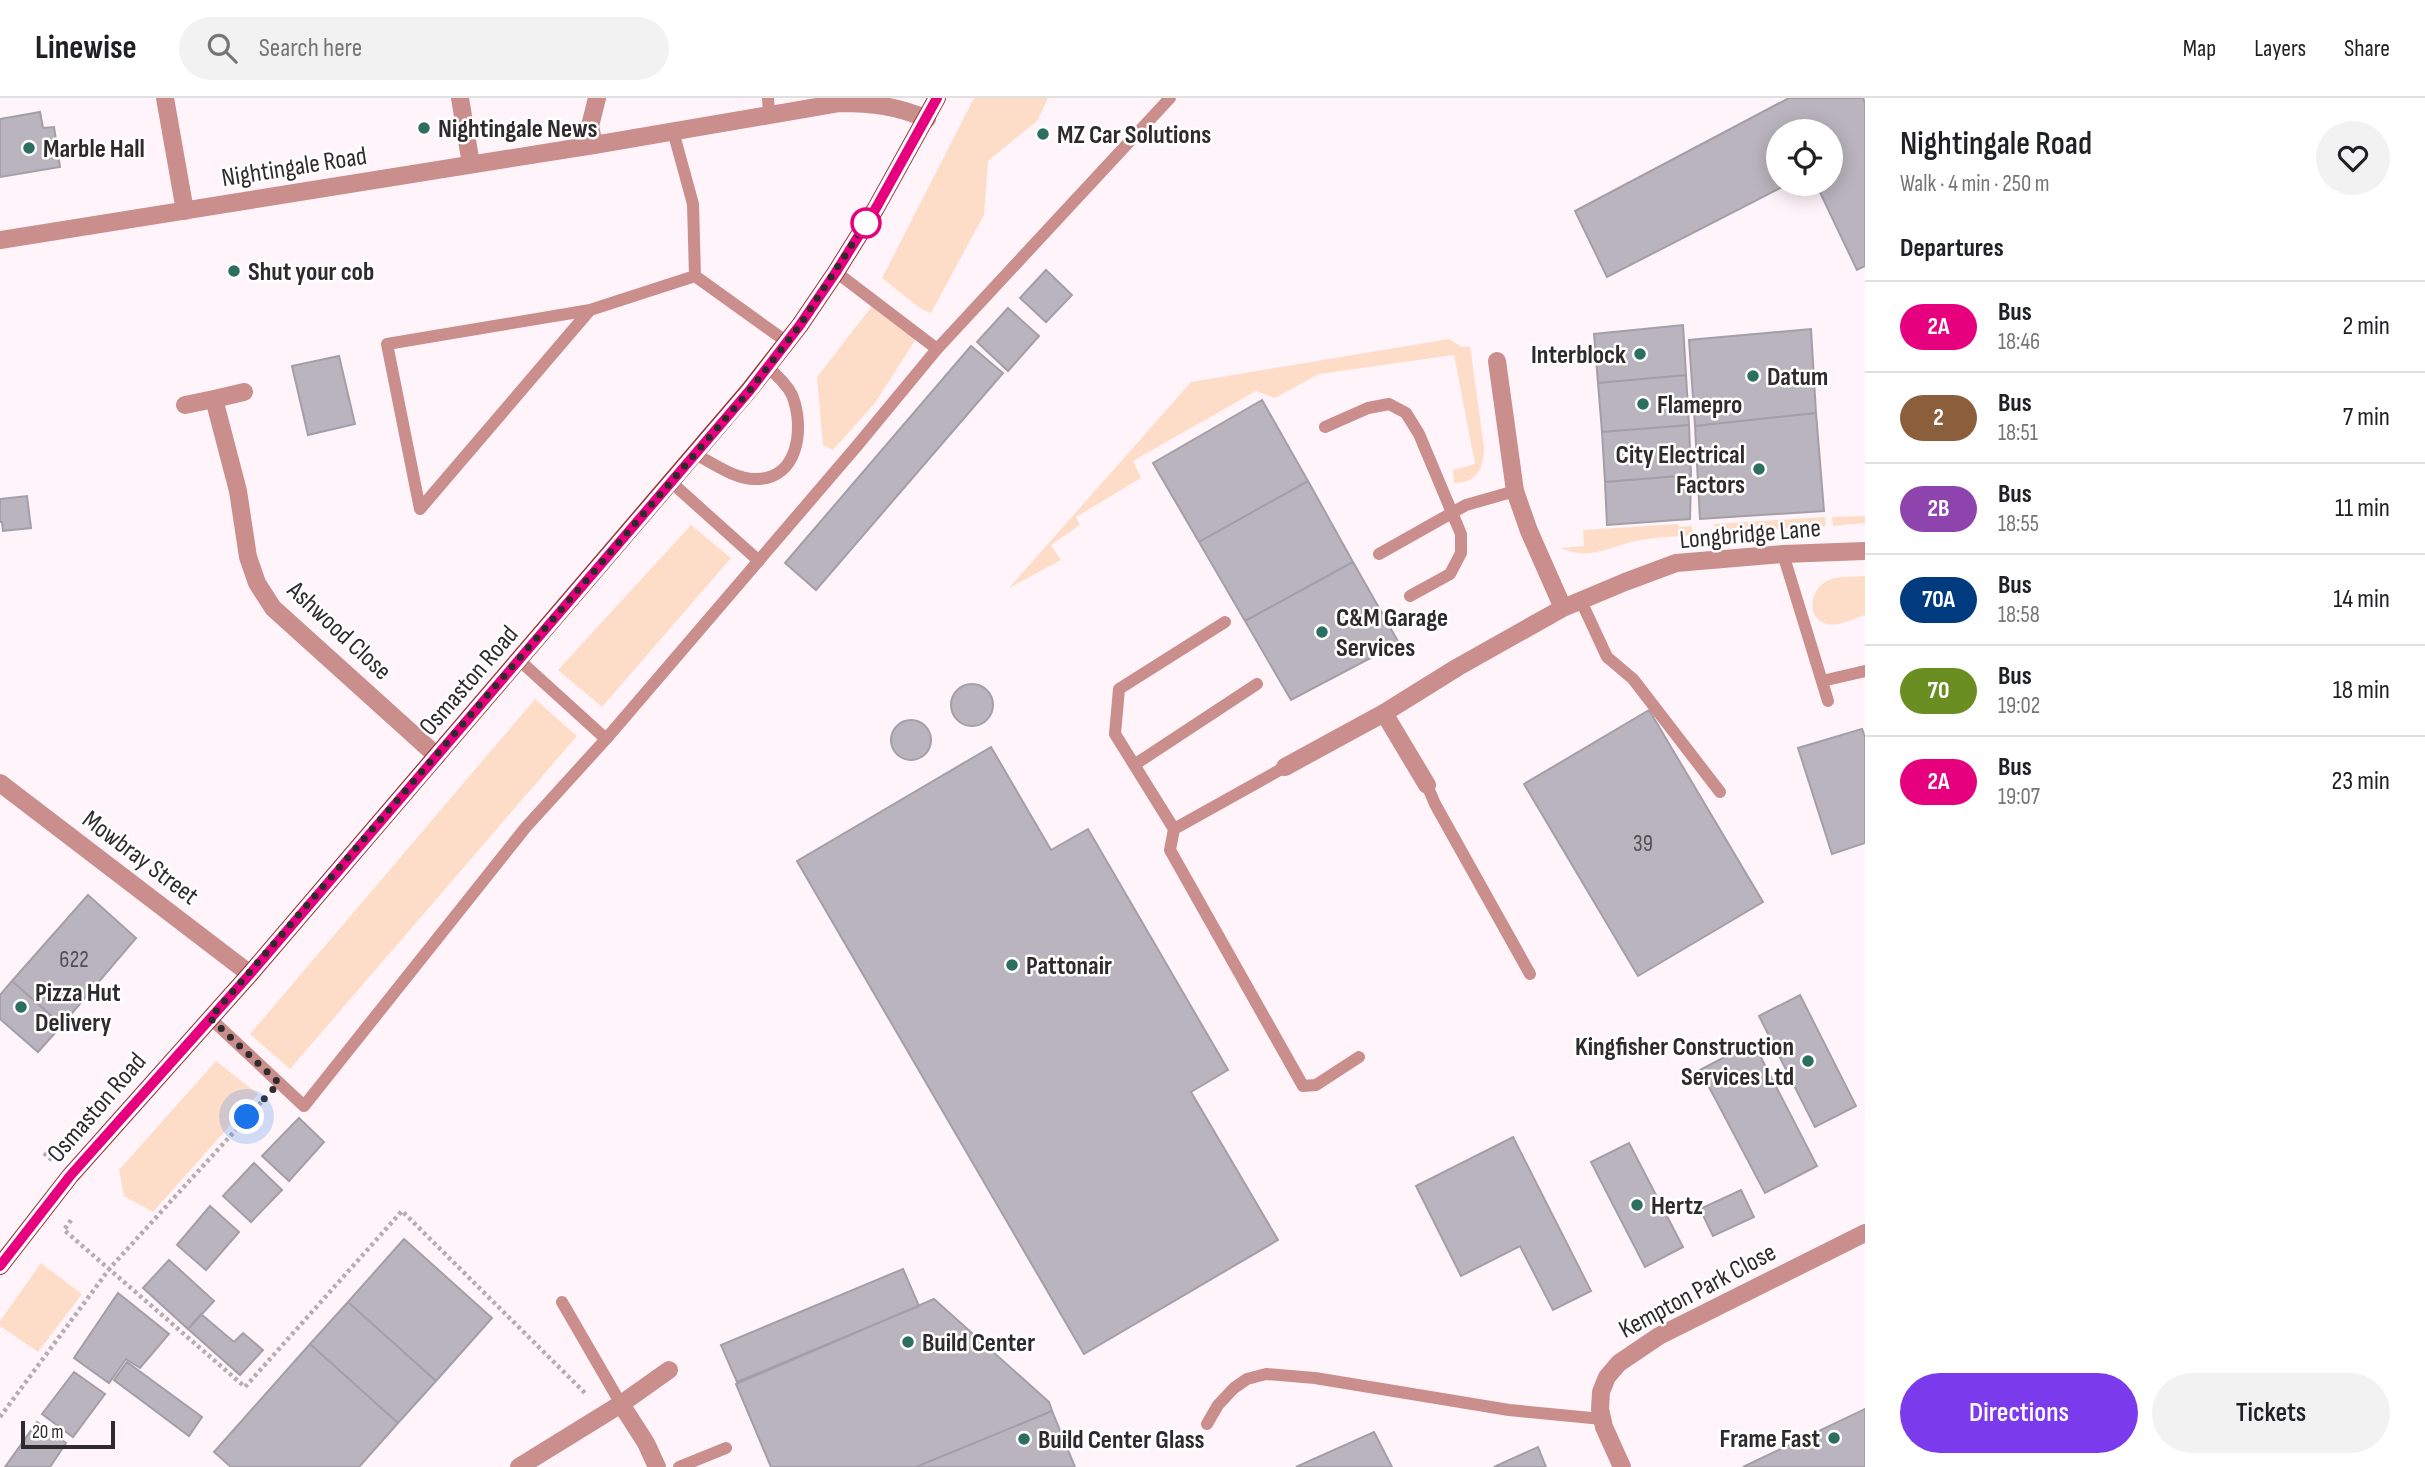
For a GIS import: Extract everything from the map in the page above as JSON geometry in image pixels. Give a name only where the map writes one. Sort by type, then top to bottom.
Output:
[{"type":"main road","name":"Osmaston Road","points":[[0,1266],[70,1176],[250,974],[767,367],[836,272],[937,98]]},
{"type":"street","points":[[166,98],[185,211]]},
{"type":"street","points":[[460,98],[471,164]]},
{"type":"street","points":[[594,145],[590,126],[597,98]]},
{"type":"street","name":"Nightingale Road","points":[[0,240],[594,145],[673,131],[769,106],[873,103],[904,109],[927,119]]},
{"type":"street","points":[[1497,361],[1515,491],[1529,531],[1563,608]]},
{"type":"street","points":[[185,405],[243,392]]},
{"type":"street","name":"Ashwood Close","points":[[214,399],[237,491],[248,557],[257,583],[273,608],[437,756]]},
{"type":"street","name":"Longbridge Lane","points":[[1285,767],[1384,713],[1458,667],[1563,608],[1676,563],[1783,554],[1865,551]]},
{"type":"street","points":[[1384,713],[1427,785]]},
{"type":"street","name":"Mowbray Street","points":[[0,783],[250,974]]},
{"type":"street","name":"Kempton Park Close","points":[[1622,1467],[1600,1409],[1601,1392],[1607,1377],[1619,1363],[1636,1350],[1694,1318],[1865,1233]]},
{"type":"street","points":[[519,1467],[601,1417],[669,1370]]},
{"type":"street","points":[[621,1404],[646,1443],[657,1467]]},
{"type":"lane","points":[[210,1018],[304,1106],[526,827],[606,739],[937,349],[1170,98]]},
{"type":"lane","points":[[673,131],[693,204],[695,276]]},
{"type":"lane","points":[[836,272],[937,349]]},
{"type":"lane","points":[[590,310],[420,509],[387,344],[590,310],[695,276]]},
{"type":"lane","points":[[695,276],[787,342]]},
{"type":"lane","points":[[695,454],[751,480],[770,476],[792,457],[796,448],[798,426],[793,397],[786,384],[767,367]]},
{"type":"lane","points":[[1325,427],[1368,408],[1389,404],[1406,413],[1419,434],[1461,534],[1461,553],[1450,574],[1410,596]]},
{"type":"lane","points":[[671,482],[759,561]]},
{"type":"lane","points":[[1379,554],[1466,505],[1515,491]]},
{"type":"lane","points":[[1783,554],[1828,701]]},
{"type":"lane","points":[[1581,601],[1607,657],[1633,679],[1720,792]]},
{"type":"lane","points":[[1225,622],[1119,689],[1115,734],[1174,829],[1170,850],[1303,1086],[1316,1085],[1359,1057]]},
{"type":"lane","points":[[519,660],[606,739]]},
{"type":"lane","points":[[1822,681],[1865,671]]},
{"type":"lane","points":[[1134,765],[1257,684]]},
{"type":"lane","points":[[1174,829],[1285,767]]},
{"type":"lane","points":[[1427,785],[1530,974]]},
{"type":"lane","points":[[562,1302],[621,1404]]},
{"type":"lane","points":[[1207,1424],[1218,1405],[1234,1388],[1247,1379],[1266,1374],[1315,1378],[1509,1410],[1602,1419]]},
{"type":"lane","points":[[678,1467],[726,1448]]},
{"type":"path","points":[[0,1417],[110,1269],[279,1083]]},
{"type":"path","points":[[44,1153],[70,1176]]},
{"type":"path","points":[[77,1211],[64,1230],[245,1387],[402,1211],[589,1396],[601,1417]]},
{"type":"shaded area","points":[[974,98],[1048,98],[1038,120],[988,161],[984,215],[931,313],[921,309],[882,278]]},
{"type":"shaded area","points":[[872,306],[916,339],[875,403],[833,450],[823,445],[817,377]]},
{"type":"shaded area","points":[[1449,339],[1462,347],[1470,346],[1484,447],[1481,468],[1474,477],[1454,483],[1453,470],[1475,464],[1454,355],[1319,374],[1275,398],[1256,391],[1133,461],[1141,478],[1076,517],[1080,525],[1051,545],[1061,560],[1009,588],[1191,382]]},
{"type":"shaded area","points":[[1865,516],[1865,523],[1833,526],[1832,517]]},
{"type":"shaded area","points":[[1825,517],[1826,526],[1715,533],[1714,524]]},
{"type":"shaded area","points":[[1678,524],[1679,527],[1692,526],[1692,535],[1643,540],[1590,553],[1561,548],[1584,546],[1583,530]]},
{"type":"shaded area","points":[[691,525],[731,558],[602,707],[558,670]]},
{"type":"shaded area","points":[[1865,576],[1865,615],[1832,625],[1819,621],[1812,608],[1819,587],[1840,577]]},
{"type":"shaded area","points":[[535,699],[577,736],[290,1069],[250,1034]]},
{"type":"shaded area","points":[[216,1061],[258,1094],[153,1212],[124,1196],[119,1170]]},
{"type":"shaded area","points":[[41,1263],[82,1294],[38,1352],[0,1326],[0,1321]]},
{"type":"building","points":[[1789,98],[1863,98],[1865,103],[1865,266],[1857,270],[1822,196],[1843,196],[1843,119],[1766,119],[1766,195],[1607,277],[1575,211]]},
{"type":"building","name":"Marble Hall","points":[[40,112],[43,128],[54,127],[60,167],[0,177],[0,119]]},
{"type":"building","points":[[1046,270],[1072,295],[1046,322],[1020,298]]},
{"type":"building","points":[[1008,308],[1039,336],[1008,371],[977,342]]},
{"type":"building","name":"Interblock","points":[[1683,325],[1686,375],[1598,383],[1594,334]]},
{"type":"building","name":"Datum","points":[[1811,329],[1816,413],[1695,426],[1689,340]]},
{"type":"building","points":[[971,346],[1003,373],[816,590],[785,563]]},
{"type":"building","points":[[339,356],[355,424],[308,435],[292,366]]},
{"type":"building","name":"Flamepro","points":[[1686,375],[1689,425],[1602,432],[1598,383]]},
{"type":"building","points":[[1262,400],[1308,481],[1199,542],[1153,463]]},
{"type":"building","name":"City Electrical Factors","points":[[1816,413],[1824,511],[1700,519],[1695,426]]},
{"type":"building","points":[[1689,425],[1691,475],[1605,482],[1602,432]]},
{"type":"building","points":[[1691,475],[1690,519],[1607,525],[1605,482]]},
{"type":"building","points":[[1308,481],[1353,562],[1245,621],[1199,542]]},
{"type":"building","points":[[27,496],[31,528],[3,531],[0,522],[0,499]]},
{"type":"building","name":"C&M Garage Services","points":[[1353,562],[1399,643],[1291,700],[1245,621]]},
{"type":"building","points":[[972,684],[987,690],[993,705],[987,720],[972,726],[957,720],[951,705],[957,690]]},
{"type":"building","points":[[1649,710],[1763,902],[1638,976],[1524,784]]},
{"type":"building","points":[[911,720],[925,726],[931,740],[925,754],[911,760],[897,754],[891,740],[897,726]]},
{"type":"building","points":[[1862,729],[1865,737],[1865,843],[1832,854],[1798,748]]},
{"type":"building","name":"Pattonair","points":[[991,747],[1051,850],[1088,829],[1228,1070],[1191,1092],[1278,1240],[1084,1354],[797,861]]},
{"type":"building","points":[[88,895],[136,938],[62,1025],[12,981]]},
{"type":"building","name":"Pizza Hut Delivery","points":[[12,981],[62,1025],[38,1052],[0,1019],[0,995]]},
{"type":"building","name":"Kingfisher Construction Services Ltd","points":[[1800,995],[1856,1106],[1815,1127],[1759,1016]]},
{"type":"building","points":[[1753,1042],[1817,1166],[1765,1193],[1700,1070]]},
{"type":"building","points":[[299,1118],[324,1142],[289,1181],[262,1156]]},
{"type":"building","points":[[1513,1137],[1591,1291],[1553,1310],[1520,1246],[1461,1276],[1416,1186]]},
{"type":"building","name":"Hertz","points":[[1629,1143],[1683,1247],[1645,1267],[1591,1162]]},
{"type":"building","points":[[254,1163],[282,1190],[251,1222],[223,1196]]},
{"type":"building","points":[[1741,1190],[1754,1217],[1713,1236],[1700,1209]]},
{"type":"building","points":[[210,1206],[239,1232],[206,1270],[177,1245]]},
{"type":"building","points":[[404,1239],[492,1318],[436,1381],[348,1302]]},
{"type":"building","points":[[169,1260],[214,1301],[188,1329],[143,1288]]},
{"type":"building","points":[[903,1269],[919,1306],[737,1382],[721,1345]]},
{"type":"building","points":[[118,1293],[169,1334],[140,1368],[126,1359],[109,1383],[74,1358]]},
{"type":"building","name":"Build Center","points":[[934,1299],[1049,1402],[1052,1411],[916,1467],[771,1467],[736,1384]]},
{"type":"building","points":[[348,1302],[436,1381],[398,1423],[310,1344]]},
{"type":"building","points":[[201,1314],[234,1342],[243,1333],[263,1350],[240,1375],[188,1329]]},
{"type":"building","points":[[310,1344],[398,1423],[359,1467],[231,1467],[214,1452]]},
{"type":"building","points":[[127,1362],[202,1417],[189,1436],[114,1380]]},
{"type":"building","points":[[74,1372],[105,1394],[73,1437],[42,1414]]},
{"type":"building","name":"Frame Fast","points":[[1865,1409],[1865,1467],[1743,1467]]},
{"type":"building","name":"Build Center Glass","points":[[1052,1411],[1075,1467],[916,1467]]},
{"type":"building","points":[[37,1422],[66,1443],[50,1467],[5,1467]]},
{"type":"building","points":[[1374,1432],[1392,1467],[1296,1467]]},
{"type":"building","points":[[1538,1447],[1546,1467],[1494,1467]]},
{"type":"bus line","name":"2A","points":[[0,1266],[70,1176],[250,974],[750,390],[800,325],[836,272],[876,208],[937,98]]},
{"type":"place","name":"Nightingale News","points":[[424,128]]},
{"type":"place","name":"MZ Car Solutions","points":[[1043,134]]},
{"type":"place","name":"Marble Hall","points":[[29,148]]},
{"type":"place","name":"Shut your cob","points":[[234,271]]},
{"type":"place","name":"Interblock","points":[[1640,354]]},
{"type":"place","name":"Datum","points":[[1753,376]]},
{"type":"place","name":"Flamepro","points":[[1643,404]]},
{"type":"place","name":"City Electrical Factors","points":[[1759,469]]},
{"type":"place","name":"C&M Garage Services","points":[[1322,632]]},
{"type":"place","name":"Pattonair","points":[[1012,965]]},
{"type":"place","name":"Pizza Hut Delivery","points":[[21,1007]]},
{"type":"place","name":"Kingfisher Construction Services Ltd","points":[[1808,1061]]},
{"type":"place","name":"Hertz","points":[[1637,1205]]},
{"type":"place","name":"Build Center","points":[[908,1342]]},
{"type":"place","name":"Frame Fast","points":[[1834,1438]]},
{"type":"place","name":"Build Center Glass","points":[[1024,1439]]},
{"type":"route","points":[[247,1117],[279,1083],[210,1018],[750,390],[800,325],[866,223]]}]
